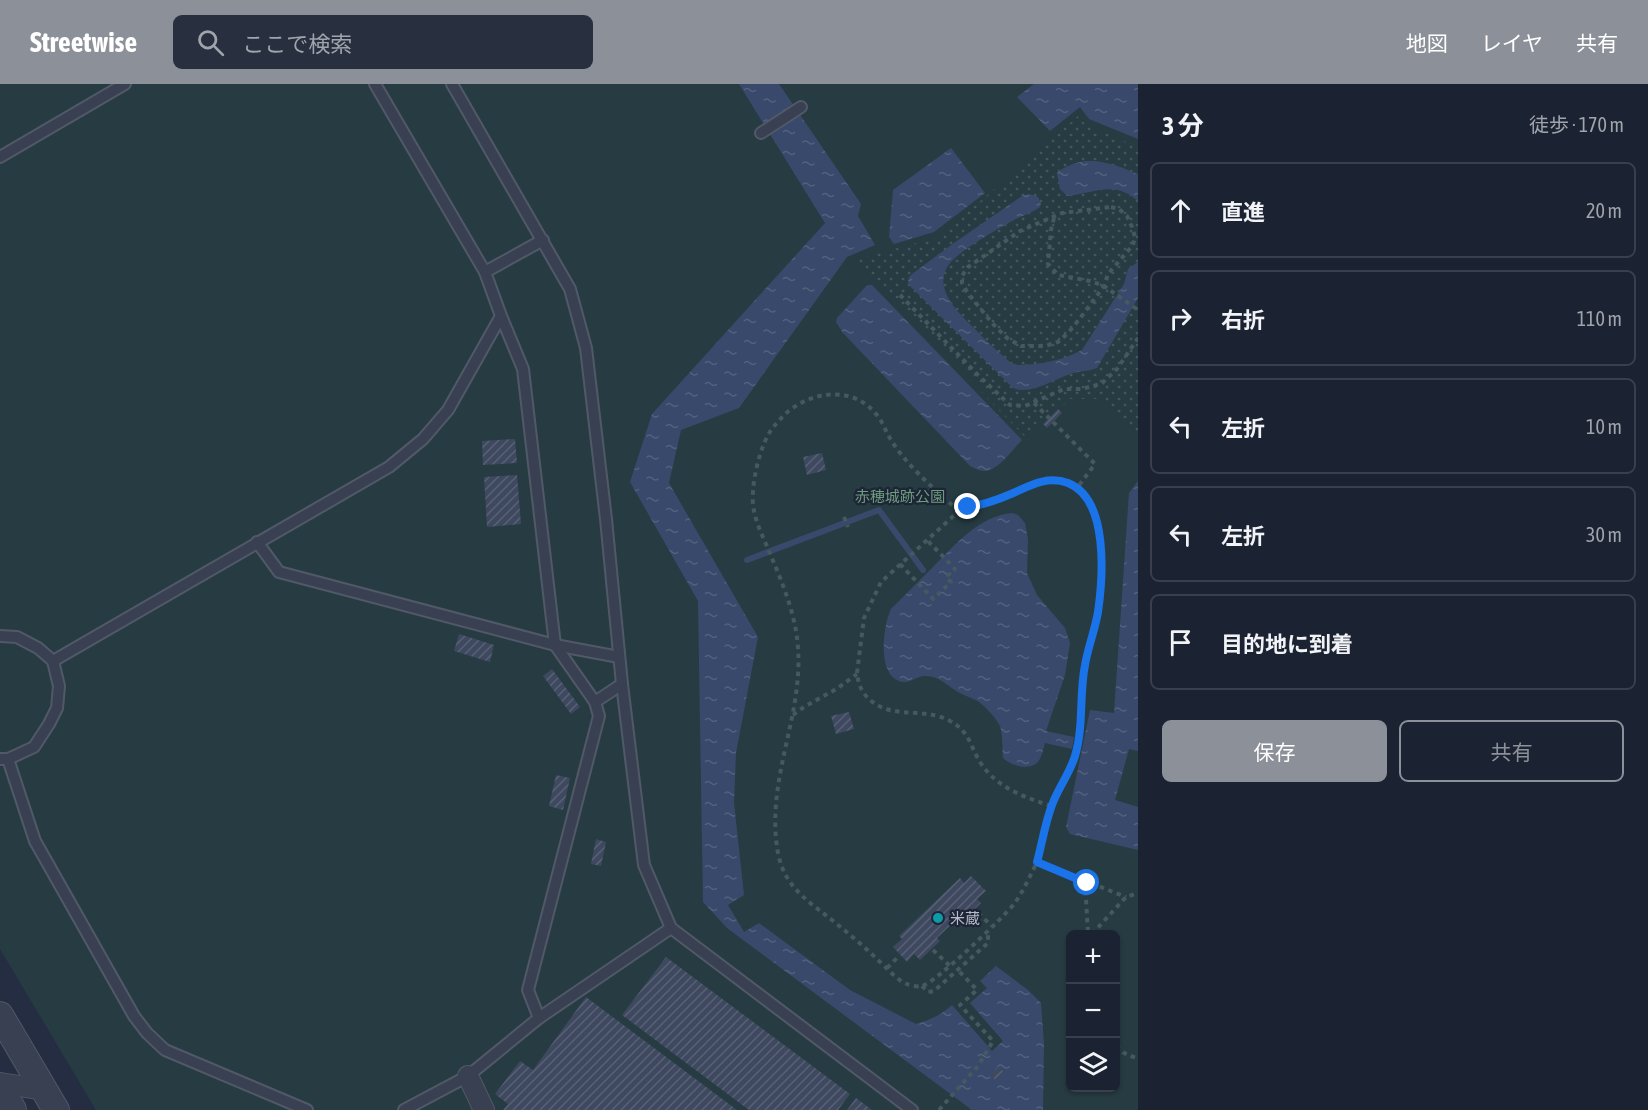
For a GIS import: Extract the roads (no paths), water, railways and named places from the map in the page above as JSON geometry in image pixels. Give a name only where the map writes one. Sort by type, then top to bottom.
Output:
[{"type":"street","points":[[0,1015],[50,1100]]},
{"type":"street","points":[[468,1076],[484,1110]]},
{"type":"street","points":[[4,1093],[50,1100]]},
{"type":"lane","points":[[0,157],[125,84]]},
{"type":"lane","points":[[375,84],[485,272],[523,369],[555,645],[595,702],[599,716],[528,990],[539,1018]]},
{"type":"lane","points":[[452,84],[570,288],[586,348],[644,865],[671,928],[912,1110]]},
{"type":"lane","points":[[761,133],[801,107]]},
{"type":"lane","points":[[485,272],[543,240]]},
{"type":"lane","points":[[52,661],[389,467],[423,439],[448,410],[501,316]]},
{"type":"lane","points":[[257,542],[279,572],[555,645],[619,657]]},
{"type":"lane","points":[[0,636],[17,637],[38,648],[52,661],[59,686],[57,708],[34,747],[4,759],[35,841],[134,1016],[147,1033],[165,1050],[307,1110]]},
{"type":"lane","points":[[595,702],[622,684]]},
{"type":"lane","points":[[404,1110],[468,1076],[539,1018],[671,928]]},
{"type":"water","points":[[739,84],[779,84],[861,204],[858,216],[875,245],[847,257],[739,408],[681,430],[669,483],[758,637],[736,753],[734,803],[744,895],[728,905],[744,932],[759,923],[850,990],[916,1024],[935,1017],[952,1005],[992,1051],[1003,1041],[970,1003],[987,988],[980,981],[996,966],[1041,1003],[1044,1044],[1043,1110],[972,1110],[727,928],[703,902],[698,601],[630,482],[652,414],[825,223]]},
{"type":"water","points":[[1034,84],[1138,84],[1138,139],[1089,119],[1080,107],[1050,131],[1017,97]]},
{"type":"water","points":[[951,148],[985,193],[934,232],[894,244],[889,237],[893,190]]},
{"type":"water","points":[[1087,161],[1107,163],[1138,174],[1138,201],[1121,191],[1112,189],[1067,196],[1060,189],[1057,173],[1071,165]]},
{"type":"water","points":[[1029,194],[1038,197],[1040,207],[970,246],[951,262],[945,271],[943,280],[948,298],[960,314],[992,346],[1011,363],[1018,365],[1051,361],[1082,350],[1124,284],[1128,269],[1138,262],[1138,298],[1097,368],[1073,373],[1035,388],[1020,390],[1013,388],[908,282],[912,274],[954,243],[1022,196]]},
{"type":"water","points":[[867,285],[872,285],[1022,440],[994,468],[982,471],[970,466],[843,333],[836,322],[837,318]]},
{"type":"water","points":[[1138,481],[1138,751],[1129,749],[1115,800],[1138,807],[1138,850],[1070,834],[1066,827],[1090,710],[1114,713],[1129,493]]},
{"type":"water","points":[[1012,513],[1018,515],[1025,523],[1028,539],[1027,573],[1037,595],[1065,628],[1070,643],[1065,675],[1046,731],[1074,737],[1072,749],[1045,743],[1039,761],[1029,767],[1015,765],[1003,758],[1000,726],[982,704],[934,677],[925,676],[906,682],[899,681],[887,669],[884,648],[884,637],[891,609],[968,533],[1000,515]]},
{"type":"waterway","points":[[747,560],[879,510],[923,570]]},
{"type":"place","name":"米蔵","points":[[938,918]]},
{"type":"park label","name":"赤穂城跡公園","points":[[900,496]]}]
